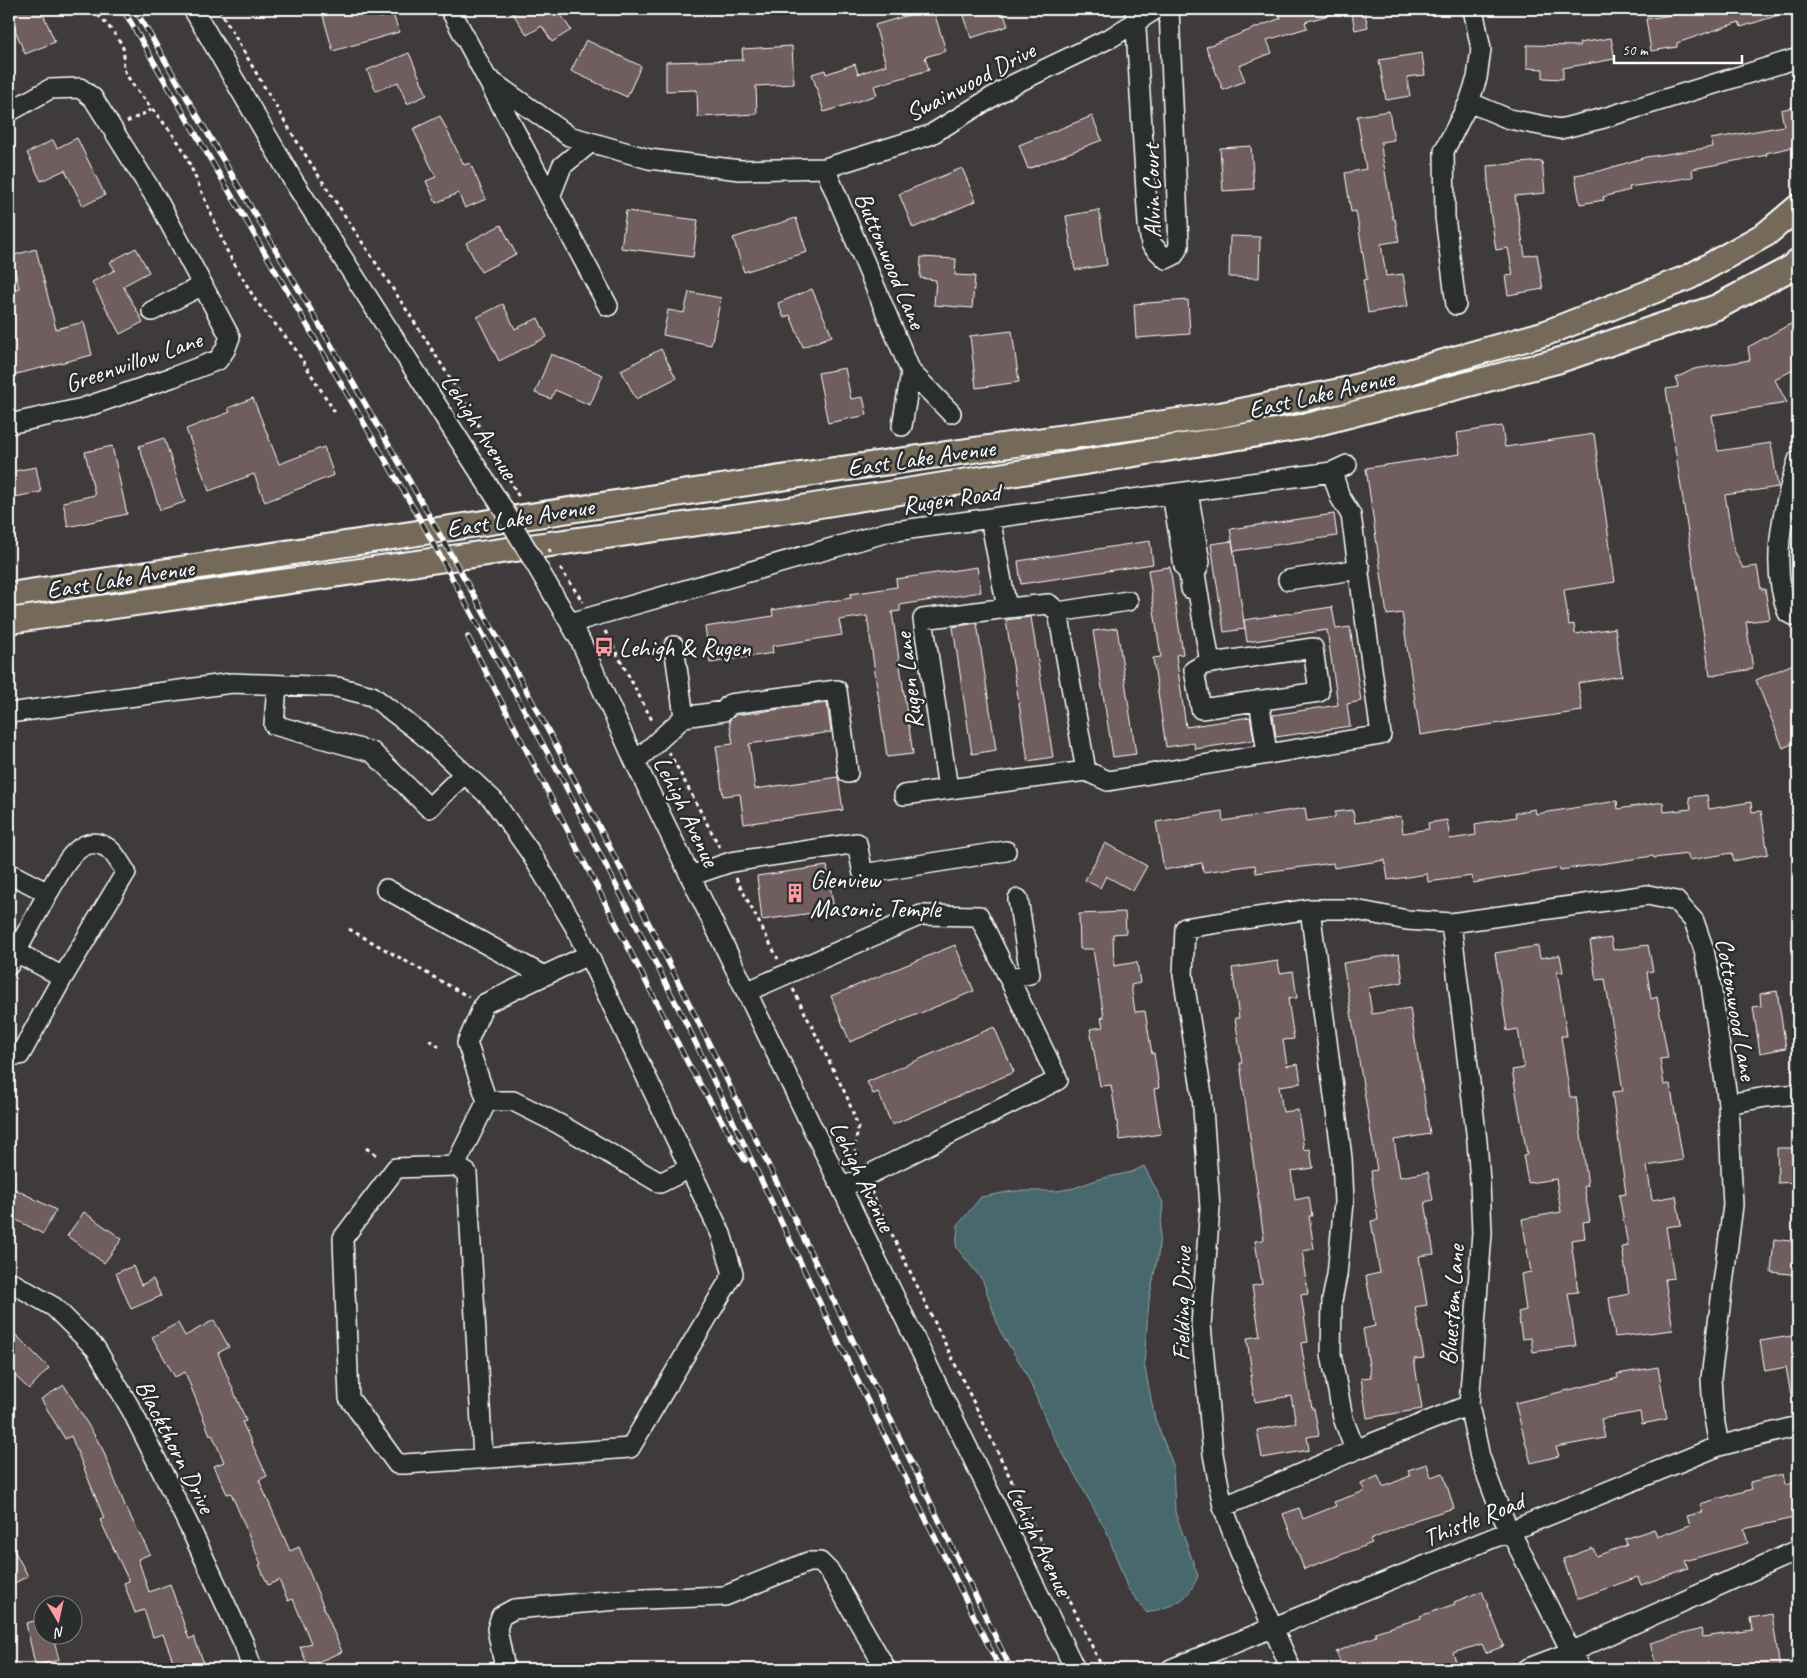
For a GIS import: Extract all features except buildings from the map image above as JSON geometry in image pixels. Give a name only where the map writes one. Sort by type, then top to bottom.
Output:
[{"type":"main road","name":"East Lake Avenue","points":[[9,595],[807,474],[1220,416],[1345,390],[1546,333],[1689,278],[1766,234],[1798,207]]},
{"type":"main road","name":"East Lake Avenue","points":[[9,621],[789,510],[1307,426],[1557,362],[1717,307],[1789,268],[1798,261]]},
{"type":"street","name":"Lehigh Avenue","points":[[193,9],[294,182],[502,507],[580,640],[635,762],[1075,1669]]},
{"type":"street","name":"Swainwood Drive","points":[[450,9],[608,306]]},
{"type":"street","name":"Swainwood Drive","points":[[487,78],[569,136],[648,159],[740,170],[825,168],[930,135],[1012,86],[1112,37],[1135,16],[1156,9]]},
{"type":"street","name":"Alvin Court","points":[[1135,16],[1151,244],[1166,259],[1174,255],[1179,246],[1169,9]]},
{"type":"street","points":[[1456,305],[1445,217],[1444,152],[1469,102],[1477,78],[1481,49],[1473,9]]},
{"type":"street","points":[[1469,102],[1509,119],[1560,129],[1604,118],[1798,58]]},
{"type":"street","name":"Greenwillow Lane","points":[[9,112],[50,89],[80,88],[93,98],[159,202],[230,337],[225,350],[218,360],[83,408],[9,424]]},
{"type":"street","points":[[550,197],[562,166],[590,142]]},
{"type":"street","name":"Buttonwood Lane","points":[[825,168],[911,372],[952,413]]},
{"type":"street","points":[[152,311],[203,285]]},
{"type":"street","points":[[902,426],[911,372]]},
{"type":"street","points":[[1798,460],[1782,523],[1780,558],[1784,603],[1788,613],[1798,617]]},
{"type":"street","name":"Rugen Road","points":[[570,624],[888,532],[1180,493],[1339,468],[1340,498],[1351,515],[1360,569]]},
{"type":"street","points":[[1180,493],[1184,566],[1189,574],[1207,663]]},
{"type":"street","points":[[990,518],[1008,608]]},
{"type":"street","points":[[904,795],[1086,771],[1108,781],[1381,734],[1360,569],[1288,580]]},
{"type":"street","points":[[1086,771],[1058,612],[1128,601]]},
{"type":"street","name":"Rugen Lane","points":[[948,789],[924,619],[1049,604],[1058,612]]},
{"type":"street","points":[[674,646],[684,716]]},
{"type":"street","points":[[1313,648],[1319,692],[1201,709],[1194,670],[1207,663],[1313,648]]},
{"type":"street","points":[[9,713],[232,683],[337,687],[372,696],[423,735],[492,800],[530,852],[574,925],[721,1234],[734,1274],[630,1448],[397,1464],[349,1398],[343,1238],[396,1168],[455,1166],[467,1173],[482,1458]]},
{"type":"street","points":[[277,685],[274,725],[372,752],[429,808],[464,774]]},
{"type":"street","points":[[635,762],[684,716],[724,711],[730,704],[837,690],[848,773]]},
{"type":"street","points":[[1259,700],[1267,753]]},
{"type":"street","points":[[690,876],[728,863],[857,843],[863,874],[1006,851]]},
{"type":"street","points":[[9,1054],[20,1055],[63,977],[126,872],[108,847],[98,844],[83,846],[71,854],[12,959],[63,977]]},
{"type":"street","points":[[9,873],[48,893]]},
{"type":"street","points":[[386,889],[544,976]]},
{"type":"street","name":"Cottonwood Lane","points":[[1185,928],[1310,909],[1350,909],[1407,920],[1451,922],[1648,895],[1676,902],[1694,921],[1704,950],[1728,1104],[1733,1205],[1711,1378],[1713,1412],[1720,1446]]},
{"type":"street","points":[[1009,978],[1030,974],[1018,899]]},
{"type":"street","points":[[1310,909],[1342,1158],[1344,1202],[1337,1275],[1332,1300],[1331,1354],[1343,1418],[1355,1450]]},
{"type":"street","points":[[746,992],[921,914],[979,916],[1058,1080],[842,1188]]},
{"type":"street","name":"Bluestem Lane","points":[[1451,922],[1477,1141],[1482,1233],[1469,1405],[1480,1457],[1510,1531],[1573,1651],[1580,1669]]},
{"type":"street","name":"Fielding Drive","points":[[1185,928],[1183,975],[1202,1095],[1210,1208],[1201,1325],[1213,1454],[1223,1506],[1239,1550],[1291,1669]]},
{"type":"street","points":[[455,1166],[487,1102],[467,1043],[484,1004],[588,955]]},
{"type":"street","points":[[1728,1104],[1766,1096],[1798,1094]]},
{"type":"street","points":[[487,1102],[513,1101],[559,1124],[660,1183],[690,1168]]},
{"type":"street","name":"Blackthorn Drive","points":[[9,1281],[54,1307],[96,1349],[132,1411],[190,1528],[244,1644],[252,1669]]},
{"type":"street","points":[[1223,1506],[1355,1450],[1469,1405]]},
{"type":"street","name":"Thistle Road","points":[[1172,1669],[1720,1446],[1798,1426]]},
{"type":"street","points":[[1526,1669],[1573,1651],[1798,1550]]},
{"type":"street","points":[[505,1669],[497,1629],[501,1616],[514,1609],[617,1600],[724,1596],[808,1562],[820,1562],[830,1572],[886,1669]]},
{"type":"path","points":[[92,9],[122,46],[124,53],[122,64],[126,76],[151,110],[176,137],[184,151],[228,253],[256,301],[294,347],[336,414]]},
{"type":"path","points":[[219,9],[308,160],[433,351],[499,459],[523,504]]},
{"type":"path","points":[[113,129],[151,110]]},
{"type":"path","points":[[554,557],[573,589],[588,607]]},
{"type":"path","points":[[604,630],[786,974],[847,1097],[858,1127],[855,1158],[1103,1669]]},
{"type":"path","points":[[349,929],[469,998]]},
{"type":"path","points":[[429,1040],[442,1048]]},
{"type":"path","points":[[366,1148],[379,1157]]},
{"type":"water","points":[[1144,1166],[1163,1203],[1158,1255],[1149,1300],[1144,1363],[1155,1419],[1173,1465],[1175,1512],[1198,1576],[1184,1598],[1172,1605],[1147,1613],[1127,1587],[1107,1532],[1051,1432],[1025,1371],[1000,1331],[983,1281],[956,1247],[958,1225],[981,1197],[1013,1191],[1057,1191],[1074,1188],[1099,1179],[1132,1172]]},
{"type":"railway","points":[[123,9],[421,521],[563,781],[689,1029],[838,1341],[1000,1669]]},
{"type":"railway","points":[[135,9],[419,498],[530,696],[583,796],[694,1013],[1011,1669]]},
{"type":"railway","points":[[468,637],[691,1069],[745,1160]]},
{"type":"place","name":"Lehigh & Rugen","points":[[604,647]]},
{"type":"place","name":"Glenview Masonic Temple","points":[[795,893]]}]
